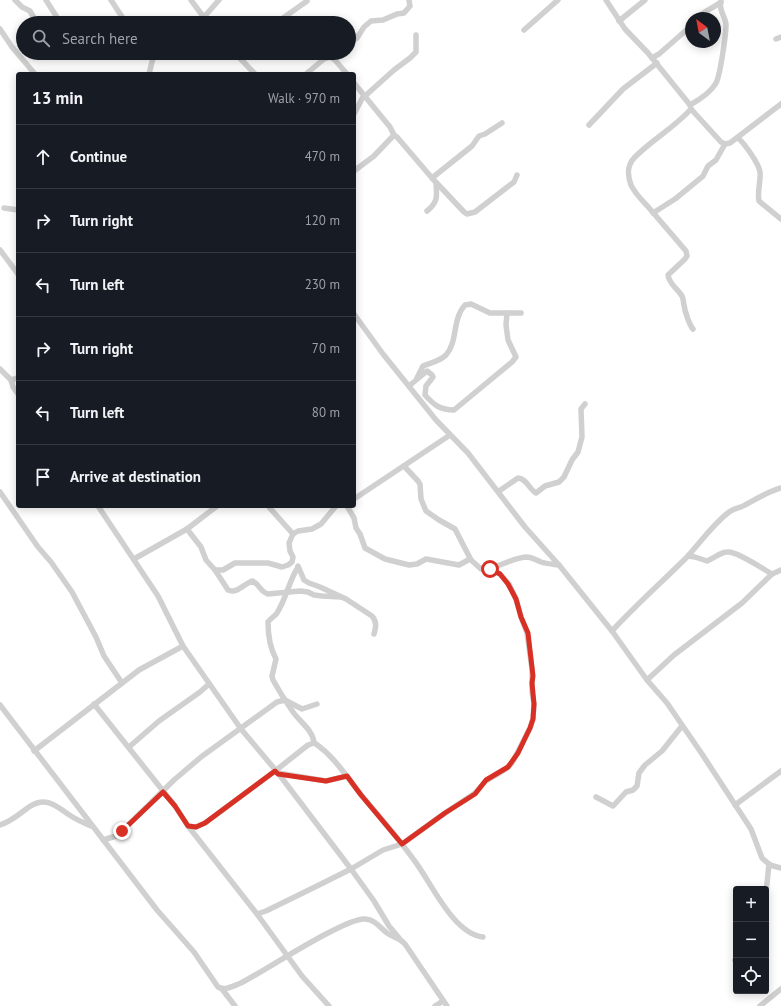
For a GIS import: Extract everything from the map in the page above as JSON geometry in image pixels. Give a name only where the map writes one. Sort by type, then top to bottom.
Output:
[{"type":"street","points":[[15,0],[22,7],[30,11],[33,16]]},
{"type":"street","points":[[46,0],[54,16]]},
{"type":"street","points":[[111,0],[121,16]]},
{"type":"street","points":[[191,0],[201,16]]},
{"type":"street","points":[[207,16],[219,0]]},
{"type":"street","points":[[356,38],[364,27],[371,21],[383,20],[406,12],[410,6],[409,0]]},
{"type":"street","points":[[524,30],[558,0]]},
{"type":"street","points":[[606,0],[619,21],[652,58],[721,142],[725,144]]},
{"type":"street","points":[[619,21],[645,0]]},
{"type":"street","points":[[286,16],[307,1]]},
{"type":"street","points":[[705,12],[722,1]]},
{"type":"street","points":[[693,329],[689,324],[684,306],[684,300],[681,294],[669,281],[668,275],[685,259],[687,256],[686,251],[634,191],[631,186],[629,173],[630,163],[634,157],[684,117],[691,107],[716,84],[722,59],[726,25],[720,6],[722,1]]},
{"type":"street","points":[[0,29],[16,52]]},
{"type":"street","points":[[652,58],[659,54],[685,31]]},
{"type":"street","points":[[356,111],[365,95],[416,52],[416,34]]},
{"type":"street","points":[[23,60],[33,72]]},
{"type":"street","points":[[149,72],[152,60]]},
{"type":"street","points":[[242,60],[253,72]]},
{"type":"street","points":[[309,72],[325,60]]},
{"type":"street","points":[[335,60],[345,72]]},
{"type":"street","points":[[589,125],[623,89],[656,63]]},
{"type":"street","points":[[356,84],[390,127],[394,135],[436,183],[467,214],[475,212],[514,182],[517,175]]},
{"type":"street","points":[[654,213],[675,200],[703,176],[708,166],[716,160],[725,144],[738,138],[781,104]]},
{"type":"street","points":[[432,178],[472,146],[479,136],[485,134],[502,123]]},
{"type":"street","points":[[356,170],[374,156],[394,135]]},
{"type":"street","points":[[738,138],[747,146],[760,171],[758,189],[759,201],[781,219]]},
{"type":"street","points":[[427,211],[434,205],[436,199],[436,183]]},
{"type":"street","points":[[4,208],[16,210]]},
{"type":"street","points":[[0,250],[16,271]]},
{"type":"street","points":[[416,380],[423,366],[438,361],[446,355],[451,347],[456,322],[465,305],[471,304],[490,312],[521,313]]},
{"type":"street","points":[[409,386],[427,371],[429,372],[433,377],[426,386],[425,395],[435,407],[446,410],[454,410],[512,362],[516,357],[508,340],[506,325],[507,313]]},
{"type":"street","points":[[356,317],[409,386],[450,435],[468,453],[526,527],[559,565],[612,631],[647,680],[666,703],[735,805],[750,829],[762,858],[769,864],[781,868]]},
{"type":"street","points":[[0,369],[11,380],[16,391]]},
{"type":"street","points":[[11,380],[16,379]]},
{"type":"street","points":[[499,491],[518,478],[522,478],[531,490],[536,493],[545,486],[559,482],[564,477],[572,460],[578,452],[582,432],[581,409],[585,404]]},
{"type":"street","points":[[356,498],[450,435]]},
{"type":"street","points":[[404,466],[420,484],[421,499],[426,511],[455,528],[470,558],[481,569],[490,569],[513,560],[526,557],[559,565]]},
{"type":"street","points":[[612,631],[688,556],[702,539],[729,512],[744,506],[768,492],[781,488]]},
{"type":"street","points":[[0,492],[72,592],[96,637],[104,656],[122,683]]},
{"type":"street","points":[[99,508],[158,596],[183,646],[209,684],[241,729],[351,869],[374,901],[389,926],[405,944],[445,1004],[435,1006]]},
{"type":"street","points":[[134,558],[187,529],[213,508]]},
{"type":"street","points":[[270,508],[293,534]]},
{"type":"street","points":[[334,508],[321,524],[312,529],[298,531],[293,534],[289,543],[290,551],[304,580],[357,605],[372,616],[376,624],[374,634]]},
{"type":"street","points":[[348,508],[354,518],[365,548],[385,559],[400,564],[412,565],[426,559],[459,565],[470,558]]},
{"type":"street","points":[[187,529],[201,547],[206,560],[215,570],[228,590],[236,591],[252,581],[256,583],[263,593],[268,594],[300,591],[308,592],[314,595],[341,597]]},
{"type":"street","points":[[688,556],[695,556],[707,560],[723,552],[729,552],[738,554],[772,574]]},
{"type":"street","points":[[215,570],[223,570],[235,563],[268,564],[282,567],[292,562],[293,557]]},
{"type":"street","points":[[298,567],[277,612],[268,622],[269,640],[272,646],[272,653],[276,659],[272,676],[273,680],[294,714],[312,735],[314,743],[336,761],[361,795],[402,844],[415,861],[445,908],[472,934],[483,937]]},
{"type":"street","points":[[257,914],[351,869],[383,850],[402,844],[445,813],[475,794],[486,780],[508,767],[518,753],[533,719],[533,676],[528,633],[521,617],[516,599],[508,584],[500,574],[490,569]]},
{"type":"street","points":[[647,680],[674,655],[742,603],[772,574],[781,570]]},
{"type":"street","points":[[34,751],[139,670],[183,646]]},
{"type":"street","points":[[129,747],[160,721],[209,684]]},
{"type":"street","points":[[103,840],[116,836],[200,757],[277,702],[285,700],[302,709],[317,704]]},
{"type":"street","points":[[94,704],[175,806],[188,826],[257,914],[288,957],[329,1006]]},
{"type":"street","points":[[0,705],[157,910],[194,952],[218,987],[222,989],[235,1006]]},
{"type":"street","points":[[596,797],[613,806],[626,792],[633,790],[637,786],[639,773],[645,765],[662,751],[682,726]]},
{"type":"street","points":[[188,826],[196,827],[205,823],[276,772],[304,747],[314,743]]},
{"type":"street","points":[[735,805],[781,771]]},
{"type":"street","points":[[276,772],[326,781],[347,776]]},
{"type":"street","points":[[0,825],[8,822],[29,807],[43,802],[53,803],[72,817],[93,827]]},
{"type":"street","points":[[767,886],[769,864]]},
{"type":"street","points":[[222,989],[241,984],[325,935],[350,922],[363,918],[372,920],[387,933],[400,938]]},
{"type":"street","points":[[760,1006],[781,989]]},
{"type":"route","points":[[122,831],[163,792],[179,811],[188,826],[196,827],[205,823],[275,771],[278,774],[326,781],[347,776],[402,844],[445,813],[475,794],[486,780],[506,769],[512,763],[530,728],[534,710],[532,692],[533,676],[527,638],[528,633],[521,617],[516,599],[508,584],[500,574],[490,569]]}]
